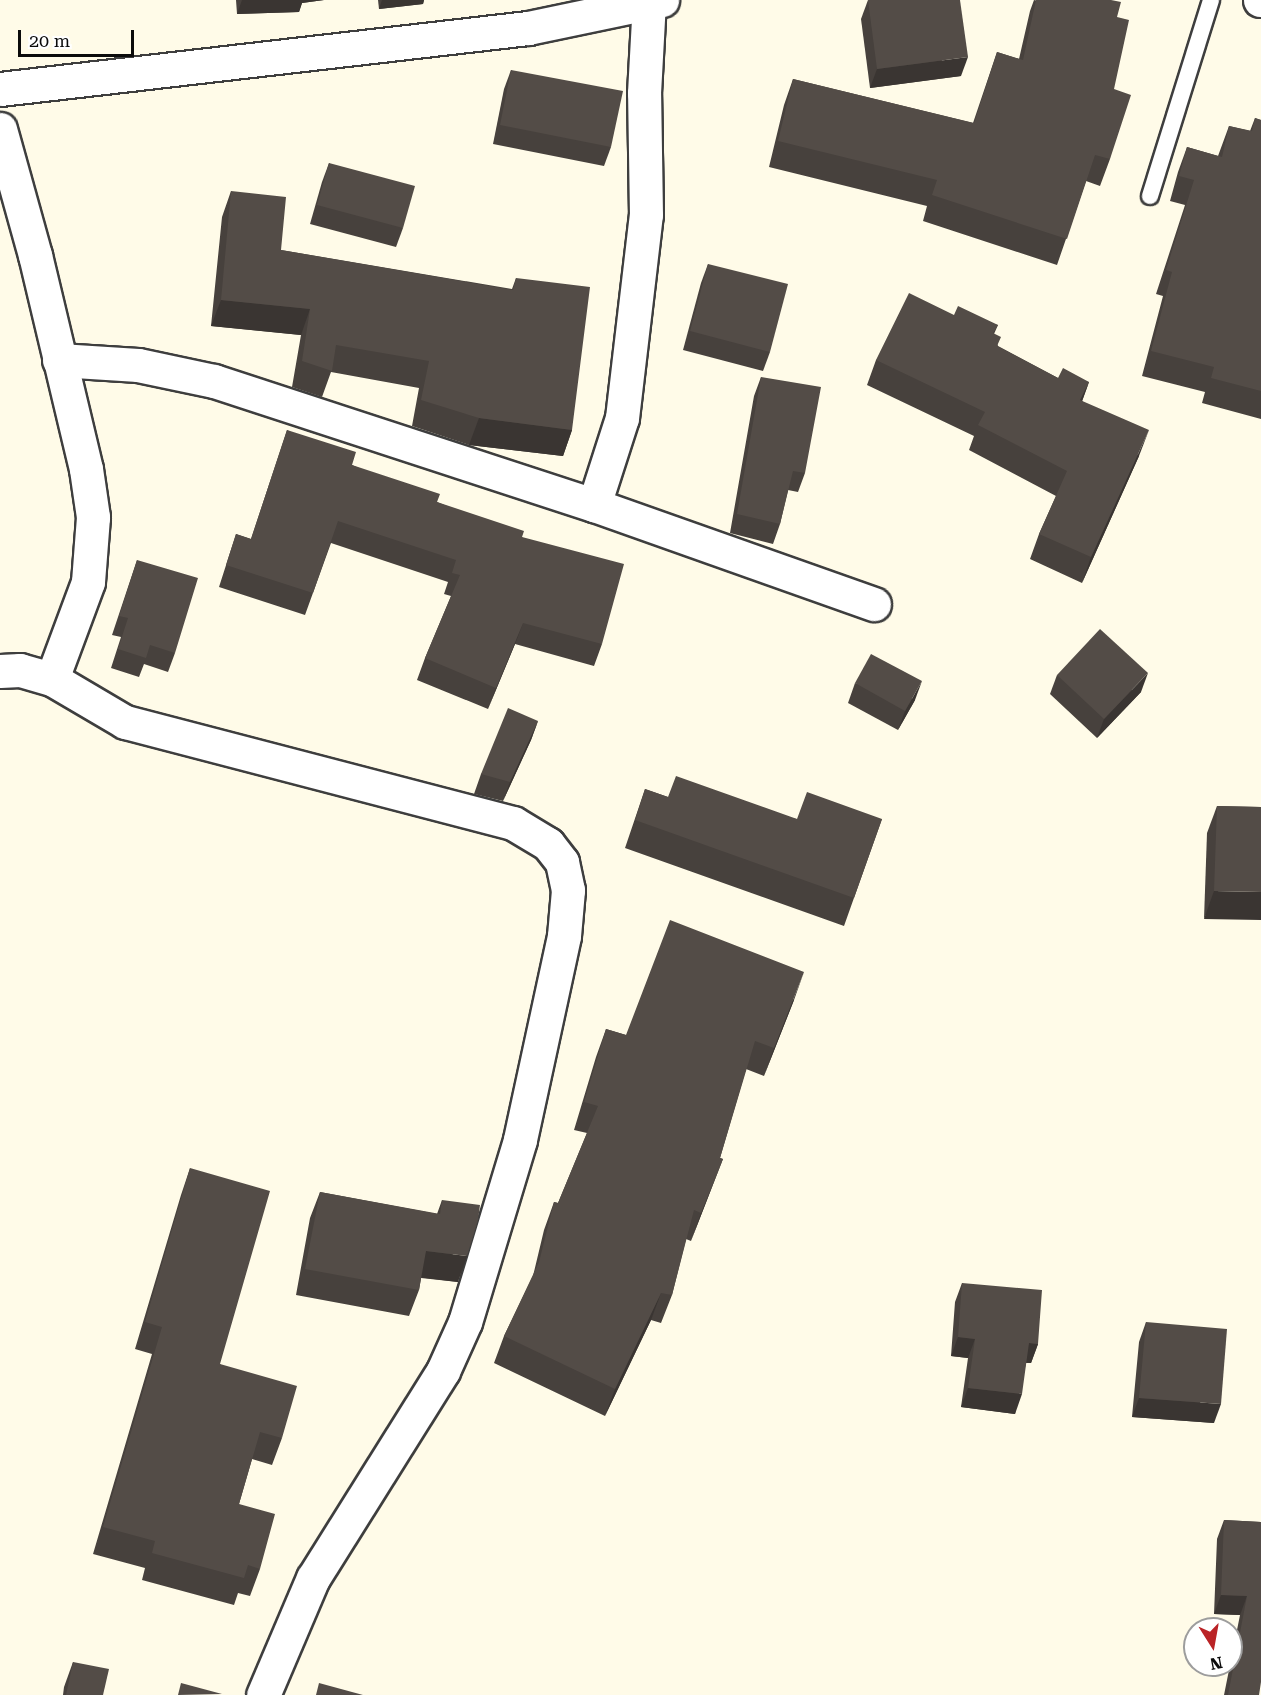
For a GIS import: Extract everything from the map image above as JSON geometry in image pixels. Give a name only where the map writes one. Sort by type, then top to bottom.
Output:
[{"type":"street","points":[[0,88],[528,28],[655,1],[644,93],[646,215],[622,418],[594,505]]},
{"type":"street","points":[[0,129],[35,255],[86,469],[93,517],[88,582],[52,679]]},
{"type":"street","points":[[59,360],[138,365],[214,381],[594,505],[874,604]]},
{"type":"street","points":[[0,672],[20,670],[52,679],[125,722],[513,823],[548,844],[562,862],[568,890],[564,936],[520,1140],[465,1322],[443,1371],[313,1578],[263,1695]]},
{"type":"lane","points":[[1150,196],[1211,0]]},
{"type":"building","points":[[868,0],[960,0],[968,57],[877,69]]},
{"type":"building","points":[[1036,0],[1121,2],[1117,17],[1129,20],[1114,89],[1131,95],[1110,159],[1095,155],[1067,239],[932,195],[937,180],[778,141],[793,79],[974,123],[997,52],[1023,60]]},
{"type":"building","points":[[511,70],[623,91],[611,147],[500,125]]},
{"type":"building","points":[[1255,118],[1261,120],[1261,391],[1211,378],[1214,367],[1151,351],[1172,272],[1166,270],[1194,180],[1179,176],[1187,147],[1222,157],[1229,126],[1252,131]]},
{"type":"building","points":[[329,163],[415,186],[403,228],[317,205]]},
{"type":"building","points":[[231,191],[286,197],[281,250],[513,290],[516,278],[590,287],[572,430],[479,418],[421,400],[429,361],[336,345],[332,371],[302,361],[310,309],[221,300]]},
{"type":"building","points":[[708,264],[788,284],[770,352],[690,331]]},
{"type":"building","points":[[909,293],[954,315],[958,306],[998,325],[993,333],[1001,337],[997,346],[1058,378],[1063,368],[1089,382],[1080,400],[1149,430],[1091,557],[1039,534],[1067,471],[978,425],[985,412],[876,360]]},
{"type":"building","points":[[761,377],[821,387],[805,473],[793,471],[780,524],[737,514]]},
{"type":"building","points":[[287,430],[356,452],[352,465],[440,494],[437,502],[524,531],[522,537],[624,564],[602,644],[523,623],[496,688],[425,658],[460,575],[452,573],[456,560],[338,521],[313,593],[226,565],[236,534],[251,539]]},
{"type":"building","points":[[137,560],[198,578],[175,653],[150,645],[146,658],[118,649],[128,618],[119,616]]},
{"type":"building","points":[[1100,629],[1148,673],[1104,719],[1057,675]]},
{"type":"building","points":[[871,654],[922,681],[905,711],[855,683]]},
{"type":"building","points":[[508,708],[538,721],[510,782],[481,774]]},
{"type":"building","points":[[676,776],[797,819],[807,792],[882,819],[854,898],[635,820],[645,789],[668,797]]},
{"type":"building","points":[[1217,806],[1261,807],[1261,892],[1214,891]]},
{"type":"building","points":[[670,920],[804,972],[774,1048],[755,1041],[720,1158],[723,1159],[701,1213],[694,1210],[672,1295],[661,1293],[615,1389],[504,1336],[539,1262],[554,1202],[558,1203],[598,1106],[584,1102],[606,1029],[626,1035]]},
{"type":"building","points":[[190,1168],[270,1191],[220,1364],[297,1386],[282,1438],[260,1432],[239,1504],[275,1514],[260,1569],[248,1565],[244,1578],[152,1553],[155,1541],[103,1527],[162,1327],[145,1322]]},
{"type":"building","points":[[320,1192],[440,1214],[442,1200],[480,1205],[467,1256],[426,1251],[419,1290],[305,1269]]},
{"type":"building","points":[[962,1283],[1042,1290],[1038,1344],[1029,1343],[1022,1394],[968,1388],[975,1339],[958,1337]]},
{"type":"building","points":[[1146,1322],[1227,1329],[1221,1404],[1139,1398]]},
{"type":"building","points":[[1224,1520],[1261,1522],[1261,1682],[1259,1695],[1228,1695],[1231,1677],[1243,1677],[1243,1617],[1247,1596],[1221,1595]]},
{"type":"building","points":[[73,1662],[109,1669],[103,1695],[66,1695]]},
{"type":"building","points":[[181,1683],[222,1694],[178,1695]]},
{"type":"building","points":[[319,1683],[363,1695],[316,1695]]}]
